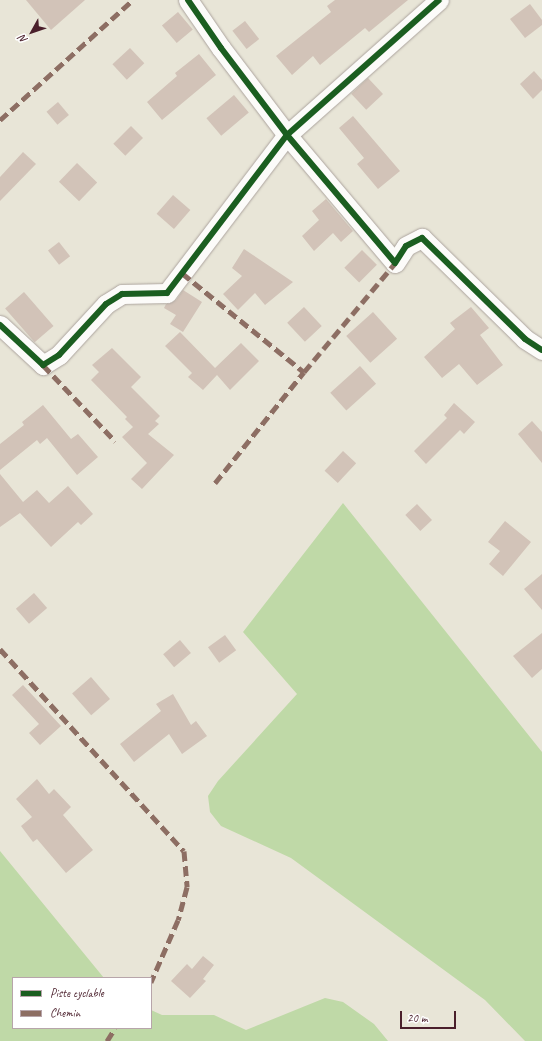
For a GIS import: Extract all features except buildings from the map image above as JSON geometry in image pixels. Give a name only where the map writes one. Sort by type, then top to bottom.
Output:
[{"type":"street","points":[[188,0],[221,48],[287,135],[395,263],[406,246],[422,238],[525,339],[542,350]]},
{"type":"street","points":[[0,325],[43,365],[59,355],[106,304],[122,294],[167,293],[287,135],[439,0]]},
{"type":"green space","points":[[343,503],[542,752],[542,1041],[525,1041],[485,1000],[291,858],[221,826],[210,812],[208,796],[218,781],[297,694],[243,632]]},
{"type":"green space","points":[[0,851],[103,977],[12,977],[12,1029],[152,1029],[152,1010],[162,1015],[214,1015],[246,1030],[325,998],[343,1002],[374,1024],[388,1041],[0,1041]]},
{"type":"marked path","points":[[0,120],[133,0]]},
{"type":"marked path","points":[[215,483],[304,372],[395,263]]},
{"type":"marked path","points":[[182,273],[304,372]]},
{"type":"marked path","points":[[43,365],[115,441]]},
{"type":"marked path","points":[[0,649],[184,851],[187,887],[178,920],[152,980]]},
{"type":"marked path","points":[[107,1041],[114,1029]]},
{"type":"cycle path","points":[[188,0],[221,48],[287,135],[395,263],[406,246],[422,238],[525,339],[542,350]]},
{"type":"cycle path","points":[[0,325],[43,365],[59,355],[106,304],[122,294],[167,293],[287,135],[439,0]]}]
